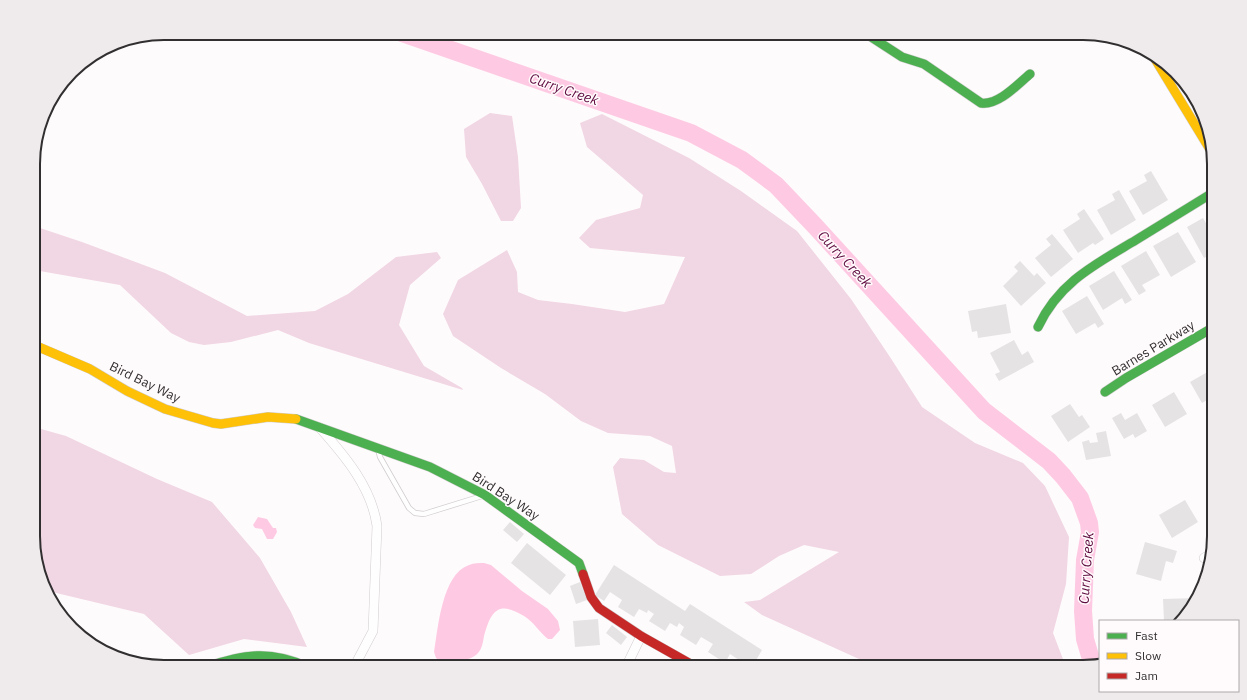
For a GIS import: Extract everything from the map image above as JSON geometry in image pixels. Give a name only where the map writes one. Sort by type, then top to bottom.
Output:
[{"type":"street","points":[[876,40],[902,57],[915,61],[933,70],[980,102],[984,103],[989,103],[1001,96],[1030,74]]},
{"type":"street","points":[[1161,68],[1205,140]]},
{"type":"street","points":[[1038,327],[1043,314],[1050,304],[1066,286],[1083,272],[1207,196]]},
{"type":"street","name":"Barnes Parkway","points":[[1105,392],[1126,378],[1207,331]]},
{"type":"street","name":"Bird Bay Way","points":[[40,348],[90,369],[127,391],[165,409],[221,424],[284,416],[430,467],[485,495],[579,563],[591,597],[596,605],[641,636],[684,660]]},
{"type":"street","name":"Bird Bay Way","points":[[318,427],[353,468],[363,486],[375,515],[377,526],[373,631],[358,660]]},
{"type":"street","points":[[629,660],[641,636]]},
{"type":"street","points":[[228,660],[241,656],[256,655],[280,657],[290,660]]},
{"type":"lane","points":[[377,448],[380,457],[409,508],[415,513],[424,514],[485,495]]},
{"type":"shaded area","points":[[490,113],[512,116],[518,157],[521,208],[513,221],[501,221],[466,157],[464,129]]},
{"type":"shaded area","points":[[602,114],[689,158],[741,191],[797,231],[851,299],[922,407],[975,443],[1023,463],[1045,486],[1069,537],[1066,584],[1053,633],[1063,660],[860,660],[762,615],[744,602],[760,600],[839,552],[804,545],[779,556],[751,574],[720,576],[658,545],[622,514],[613,467],[620,458],[644,460],[664,472],[676,473],[672,446],[650,436],[608,433],[581,421],[545,394],[501,368],[453,336],[443,314],[458,280],[507,250],[517,272],[518,292],[538,300],[625,312],[664,304],[685,257],[590,248],[579,238],[596,220],[640,208],[643,195],[587,147],[580,123]]},
{"type":"shaded area","points":[[40,228],[165,273],[247,316],[315,311],[348,294],[396,257],[437,252],[441,258],[410,285],[399,325],[424,366],[463,390],[309,343],[278,330],[231,342],[204,345],[189,342],[171,333],[120,285],[40,271]]},
{"type":"shaded area","points":[[40,429],[66,436],[157,479],[212,502],[260,558],[291,612],[307,647],[244,639],[189,655],[144,614],[54,592],[44,568],[41,552]]},
{"type":"shaded area","points":[[258,517],[267,519],[273,528],[276,528],[277,532],[273,539],[267,539],[262,529],[255,528],[253,525]]},
{"type":"shaded area","points":[[476,563],[491,565],[522,591],[548,609],[558,621],[560,630],[552,639],[548,639],[531,621],[524,616],[515,611],[502,609],[493,614],[481,647],[476,655],[464,660],[438,660],[436,658],[434,652],[440,616],[447,590],[460,570]]},
{"type":"building","points":[[1151,171],[1168,200],[1143,215],[1129,191],[1147,181],[1144,175]]},
{"type":"building","points":[[1119,190],[1136,220],[1111,235],[1097,210],[1115,200],[1112,194]]},
{"type":"building","points":[[1084,209],[1104,239],[1095,245],[1093,243],[1078,253],[1063,230],[1080,219],[1077,214]]},
{"type":"building","points":[[1203,218],[1207,225],[1207,256],[1204,258],[1187,227]]},
{"type":"building","points":[[1178,232],[1196,262],[1171,277],[1153,246]]},
{"type":"building","points":[[1052,234],[1073,259],[1051,277],[1035,258],[1051,245],[1046,239]]},
{"type":"building","points":[[1146,251],[1160,275],[1142,285],[1146,291],[1139,295],[1121,266]]},
{"type":"building","points":[[1020,261],[1034,276],[1037,273],[1046,283],[1021,306],[1003,286],[1018,271],[1014,267]]},
{"type":"building","points":[[1114,271],[1132,300],[1125,304],[1122,298],[1103,310],[1089,286]]},
{"type":"building","points":[[1087,296],[1104,324],[1098,328],[1095,323],[1076,334],[1062,311]]},
{"type":"building","points":[[1006,304],[1011,333],[978,338],[977,331],[972,332],[968,311]]},
{"type":"building","points":[[1014,340],[1022,355],[1028,351],[1034,362],[999,381],[995,374],[1000,372],[990,353]]},
{"type":"building","points":[[1207,372],[1207,400],[1202,403],[1190,382]]},
{"type":"building","points":[[1174,392],[1187,414],[1165,427],[1152,405]]},
{"type":"building","points":[[1070,404],[1079,417],[1082,415],[1090,427],[1068,442],[1051,416]]},
{"type":"building","points":[[1121,413],[1125,420],[1137,413],[1147,431],[1135,438],[1133,434],[1124,439],[1112,418]]},
{"type":"building","points":[[1106,431],[1111,456],[1086,460],[1082,442],[1089,440],[1090,443],[1098,442],[1096,433]]},
{"type":"building","points":[[1185,500],[1198,522],[1172,538],[1159,515]]},
{"type":"building","points":[[510,522],[524,534],[517,542],[503,530]]},
{"type":"building","points":[[1145,542],[1177,551],[1173,563],[1166,561],[1161,581],[1136,574]]},
{"type":"building","points":[[527,543],[566,575],[550,595],[511,563]]},
{"type":"building","points":[[614,565],[685,611],[690,604],[762,650],[756,660],[739,660],[730,654],[727,660],[720,660],[708,652],[713,644],[701,637],[696,645],[680,635],[684,627],[679,623],[677,627],[670,623],[665,631],[649,621],[654,614],[648,610],[647,613],[639,609],[634,617],[618,607],[622,600],[610,592],[604,601],[595,595]]},
{"type":"building","points":[[580,582],[587,600],[576,604],[570,586]]},
{"type":"building","points":[[1190,598],[1174,620],[1164,620],[1163,599]]},
{"type":"building","points":[[598,619],[600,645],[575,647],[573,621]]},
{"type":"building","points":[[612,625],[627,637],[621,645],[606,633]]},
{"type":"waterway","name":"Curry Creek","points":[[422,40],[691,133],[742,160],[776,185],[984,411],[1049,461],[1080,498],[1089,523],[1090,532],[1085,560],[1083,611],[1085,639],[1091,660]]},
{"type":"traffic: fast","points":[[876,40],[902,57],[924,64],[981,103],[987,103],[1001,98],[1030,74]]},
{"type":"traffic: fast","points":[[1038,327],[1047,311],[1057,298],[1080,276],[1107,257],[1207,196]]},
{"type":"traffic: fast","points":[[1105,392],[1126,378],[1207,331]]},
{"type":"traffic: fast","points":[[296,419],[430,467],[485,495],[579,563],[583,574]]},
{"type":"traffic: fast","points":[[230,660],[257,656],[269,656],[288,660]]},
{"type":"traffic: slow","points":[[1160,68],[1205,142]]},
{"type":"traffic: slow","points":[[40,348],[90,369],[127,391],[165,409],[213,423],[221,424],[268,417],[296,419]]},
{"type":"traffic: jam","points":[[583,574],[591,597],[599,608],[641,636],[684,660]]}]
